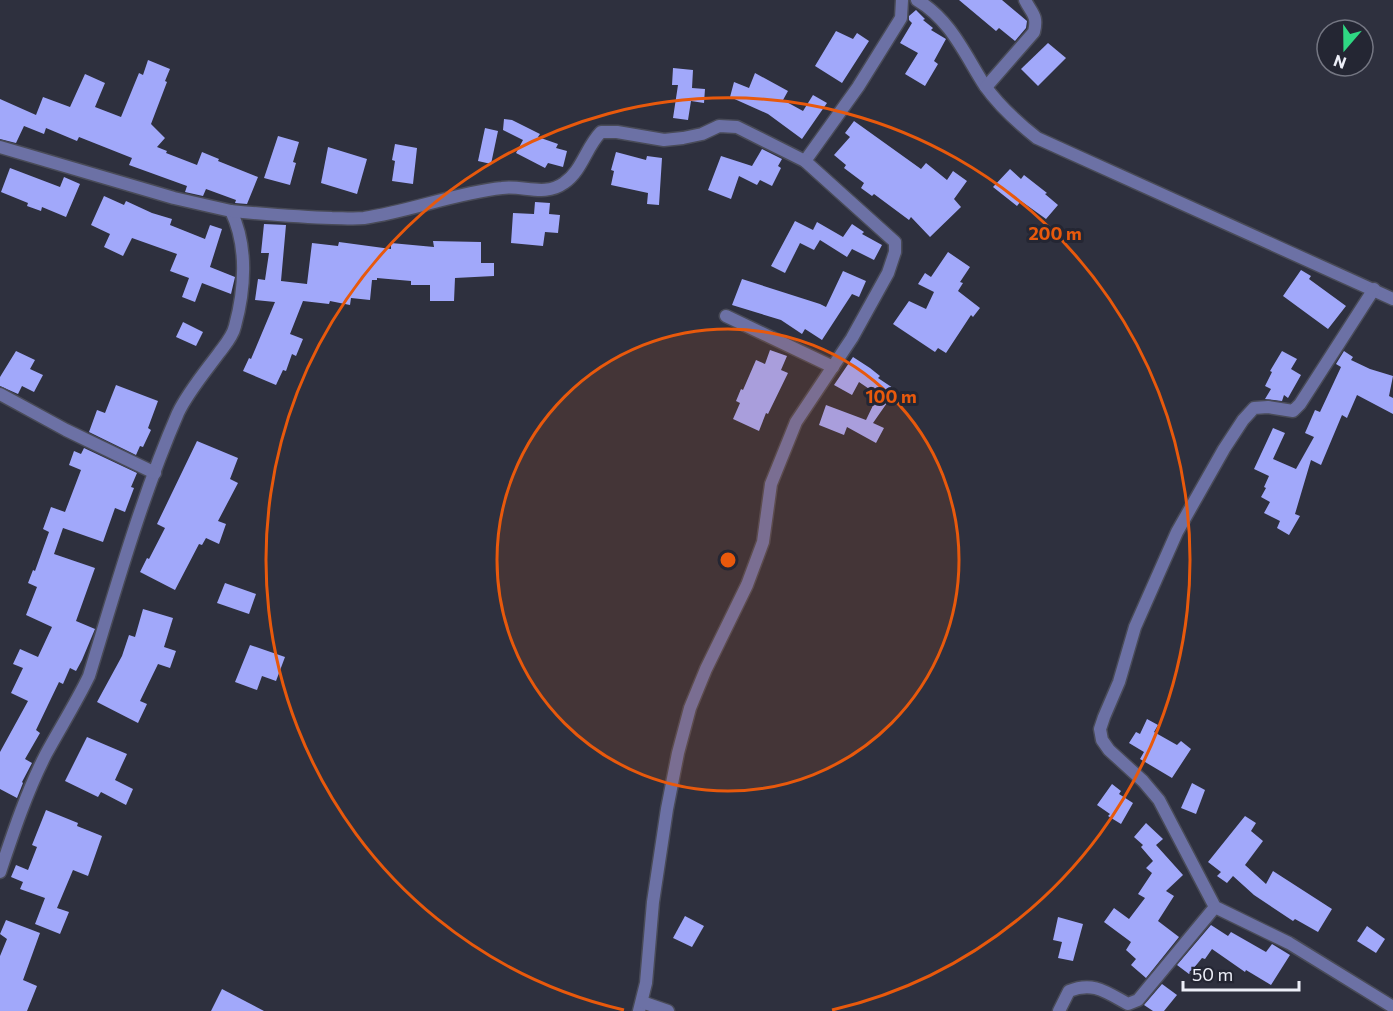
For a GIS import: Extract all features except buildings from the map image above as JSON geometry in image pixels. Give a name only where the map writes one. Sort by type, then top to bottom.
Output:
[{"type":"street","points":[[805,161],[858,87],[901,18],[902,0]]},
{"type":"street","points":[[917,0],[943,21],[963,48],[986,87],[1011,117],[1037,138],[1393,299]]},
{"type":"street","points":[[986,87],[1034,32],[1036,16],[1026,0]]},
{"type":"street","points":[[0,147],[174,198],[231,211],[301,218],[362,218],[414,207],[467,192],[505,187],[543,191],[564,184],[575,172],[592,141],[602,132],[664,140],[702,134],[719,126],[737,127],[805,161],[895,242],[895,252],[888,273],[833,367],[796,422],[771,484],[763,542],[747,585],[706,669],[690,708],[667,809],[653,902],[646,983],[640,1006],[668,1011]]},
{"type":"street","points":[[0,872],[13,832],[45,755],[78,700],[89,676],[138,517],[179,410],[234,332],[242,288],[243,246],[239,227],[231,211]]},
{"type":"street","points":[[1374,289],[1300,404],[1293,411],[1268,407],[1254,408],[1224,449],[1177,532],[1144,604],[1119,682],[1100,729],[1102,740],[1109,750],[1143,782],[1159,801],[1215,907],[1289,943],[1393,1007]]},
{"type":"street","points":[[726,316],[833,367]]},
{"type":"street","points":[[0,394],[66,430],[154,473]]},
{"type":"street","points":[[1059,1011],[1069,991],[1082,986],[1094,987],[1128,1004],[1138,1000],[1215,907]]}]
